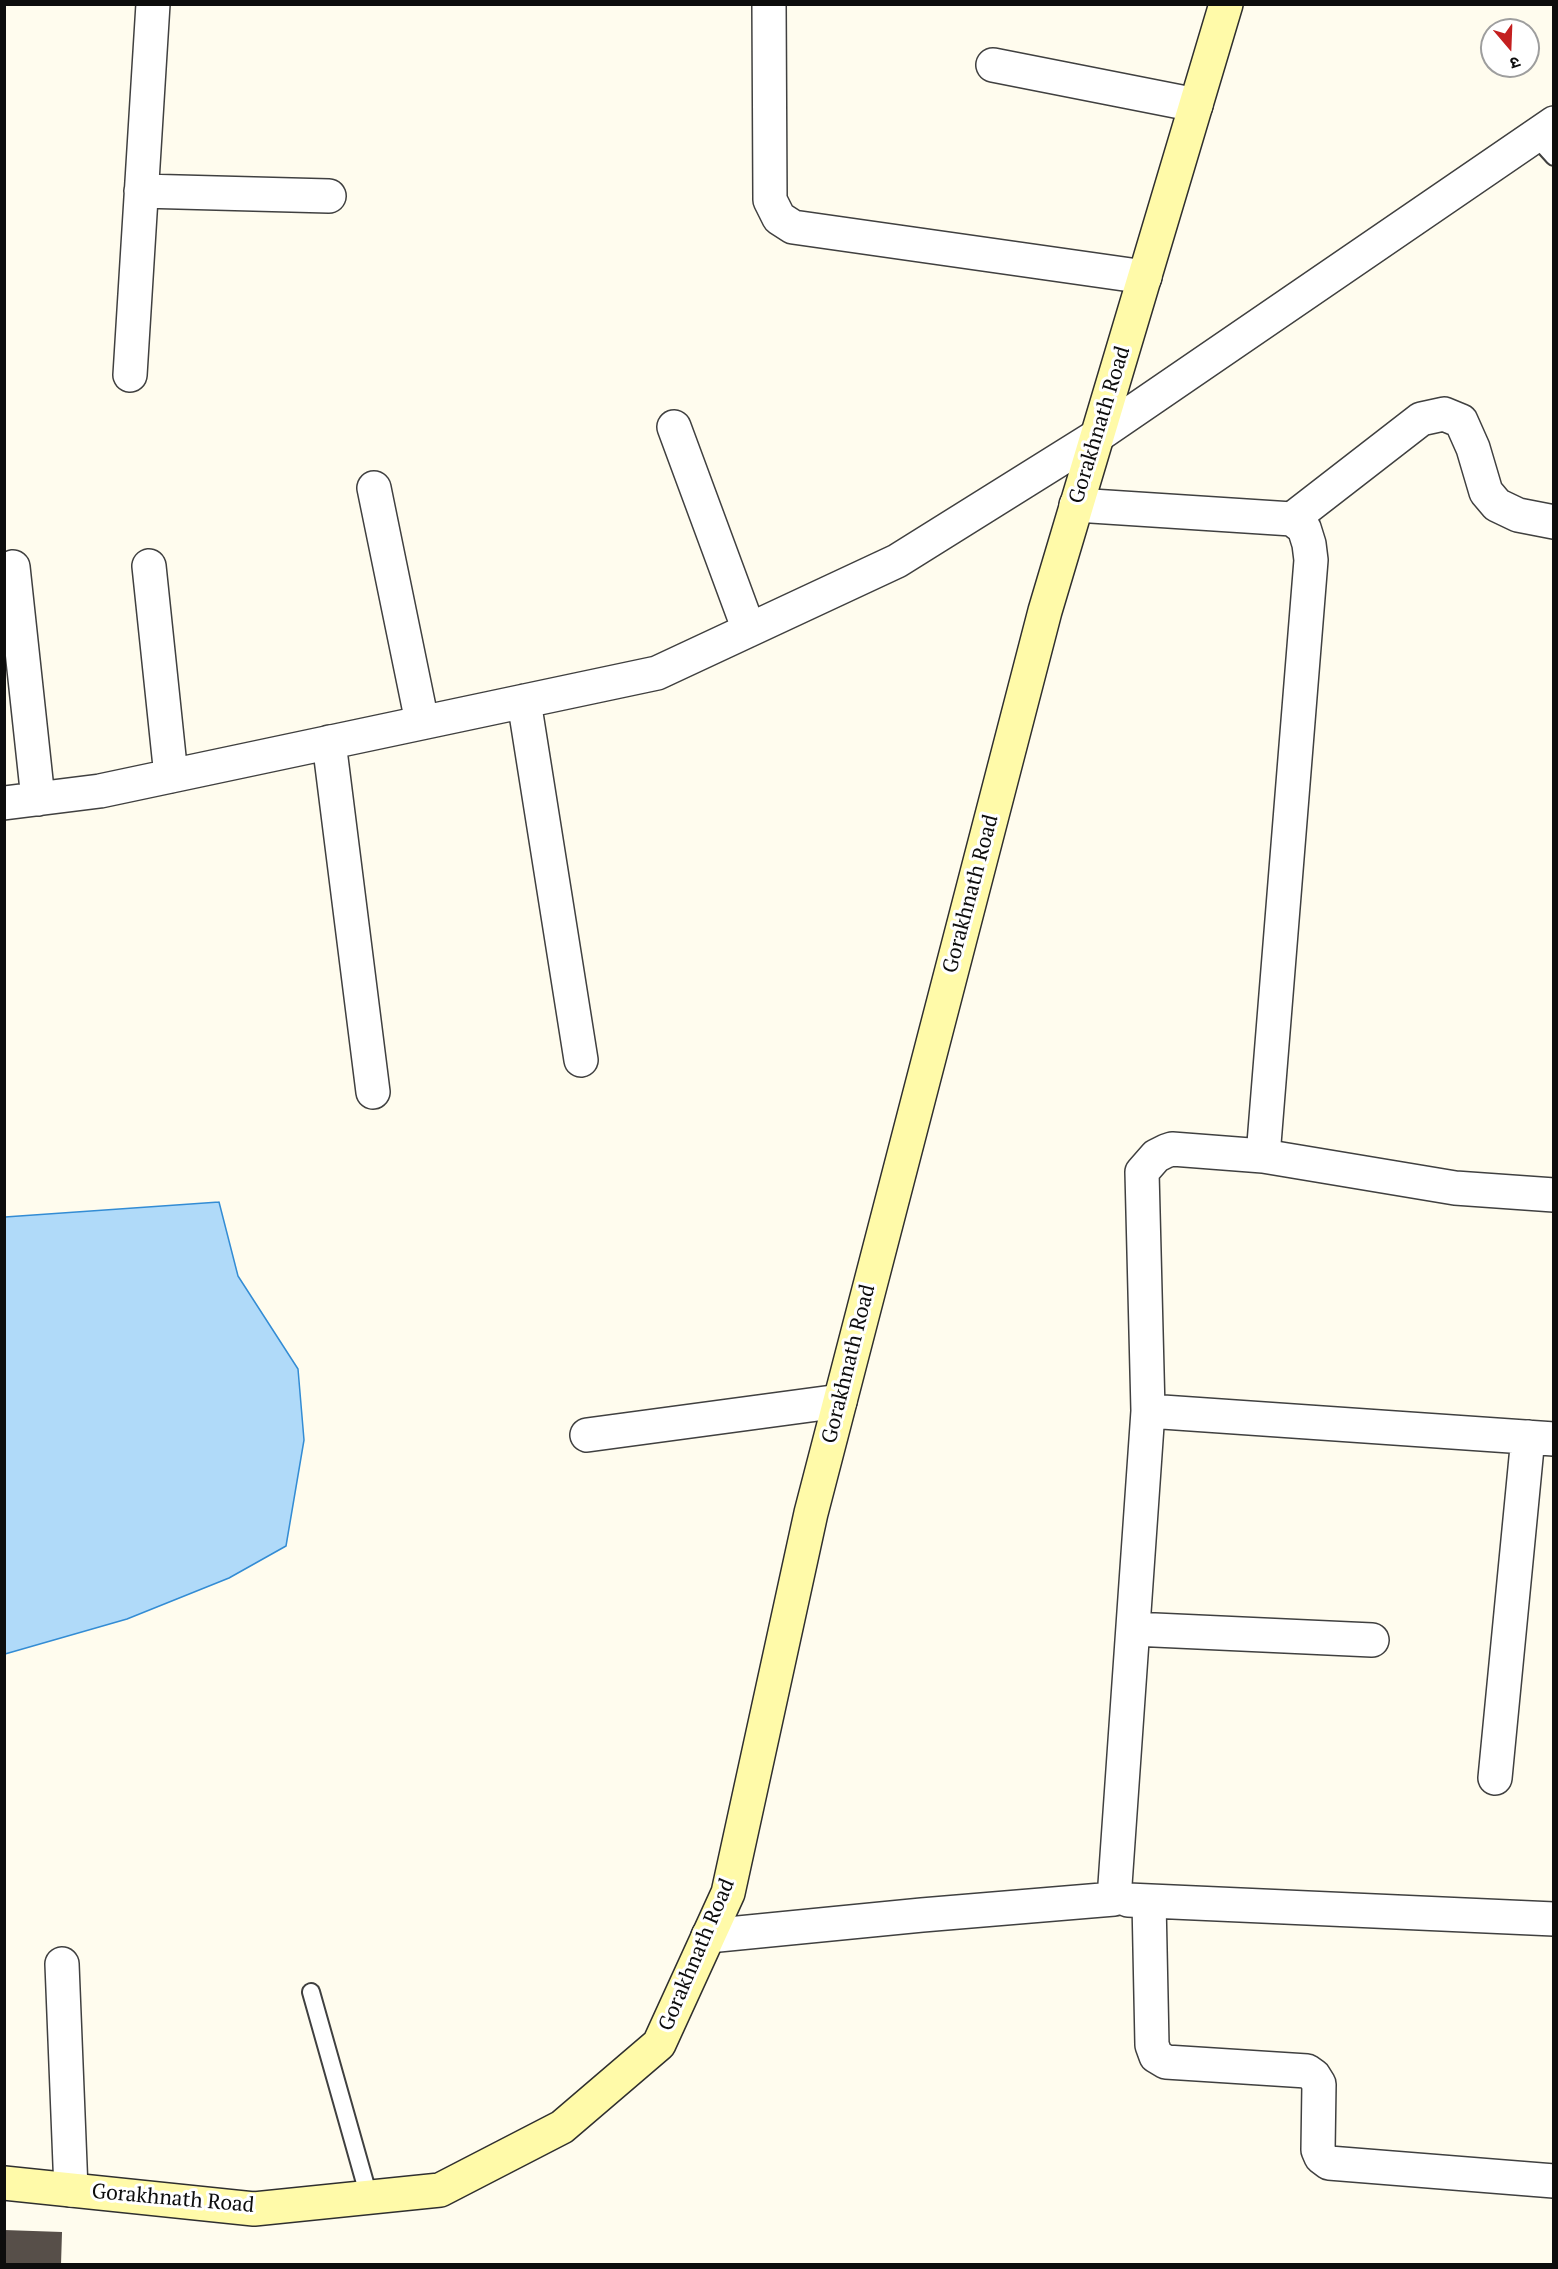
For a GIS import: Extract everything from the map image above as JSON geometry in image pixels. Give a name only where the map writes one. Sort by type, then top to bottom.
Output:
[{"type":"main road","name":"Gorakhnath Road","points":[[4,2183],[254,2209],[440,2190],[562,2127],[659,2044],[728,1893],[811,1513],[1045,611],[1226,4]]},
{"type":"street","points":[[130,375],[153,4]]},
{"type":"street","points":[[769,4],[770,200],[779,218],[793,227],[1145,277]]},
{"type":"street","points":[[993,65],[1196,105]]},
{"type":"street","points":[[4,803],[100,791],[657,673],[897,561],[1097,436],[1547,139]]},
{"type":"street","points":[[141,191],[329,196]]},
{"type":"street","points":[[1292,519],[1421,419],[1444,414],[1461,421],[1473,448],[1485,492],[1497,505],[1518,515],[1554,522]]},
{"type":"street","points":[[674,427],[749,630]]},
{"type":"street","points":[[375,488],[422,722]]},
{"type":"street","points":[[1076,505],[1292,519],[1304,528],[1311,560],[1263,1156]]},
{"type":"street","points":[[150,566],[171,776]]},
{"type":"street","points":[[13,567],[38,799]]},
{"type":"street","points":[[524,700],[581,1060]]},
{"type":"street","points":[[329,742],[373,1092]]},
{"type":"street","points":[[1114,1899],[1148,1411],[1142,1172],[1156,1156],[1172,1149],[1263,1156],[1455,1188],[1554,1195]]},
{"type":"street","points":[[587,1435],[840,1401]]},
{"type":"street","points":[[1148,1411],[1541,1438],[1495,1778]]},
{"type":"street","points":[[1133,1629],[1372,1640]]},
{"type":"street","points":[[708,1936],[1114,1899],[1554,1919]]},
{"type":"street","points":[[1149,1901],[1152,2045],[1156,2056],[1166,2062],[1306,2071],[1314,2076],[1319,2084],[1318,2150],[1321,2157],[1329,2163],[1554,2181]]},
{"type":"street","points":[[62,1964],[70,2190]]},
{"type":"lane","points":[[311,1992],[369,2197]]},
{"type":"water","points":[[219,1202],[238,1276],[298,1369],[304,1440],[286,1546],[229,1578],[127,1619],[5,1654],[5,1217]]},
{"type":"building","points":[[4,2230],[62,2232],[61,2264],[4,2264]]}]
